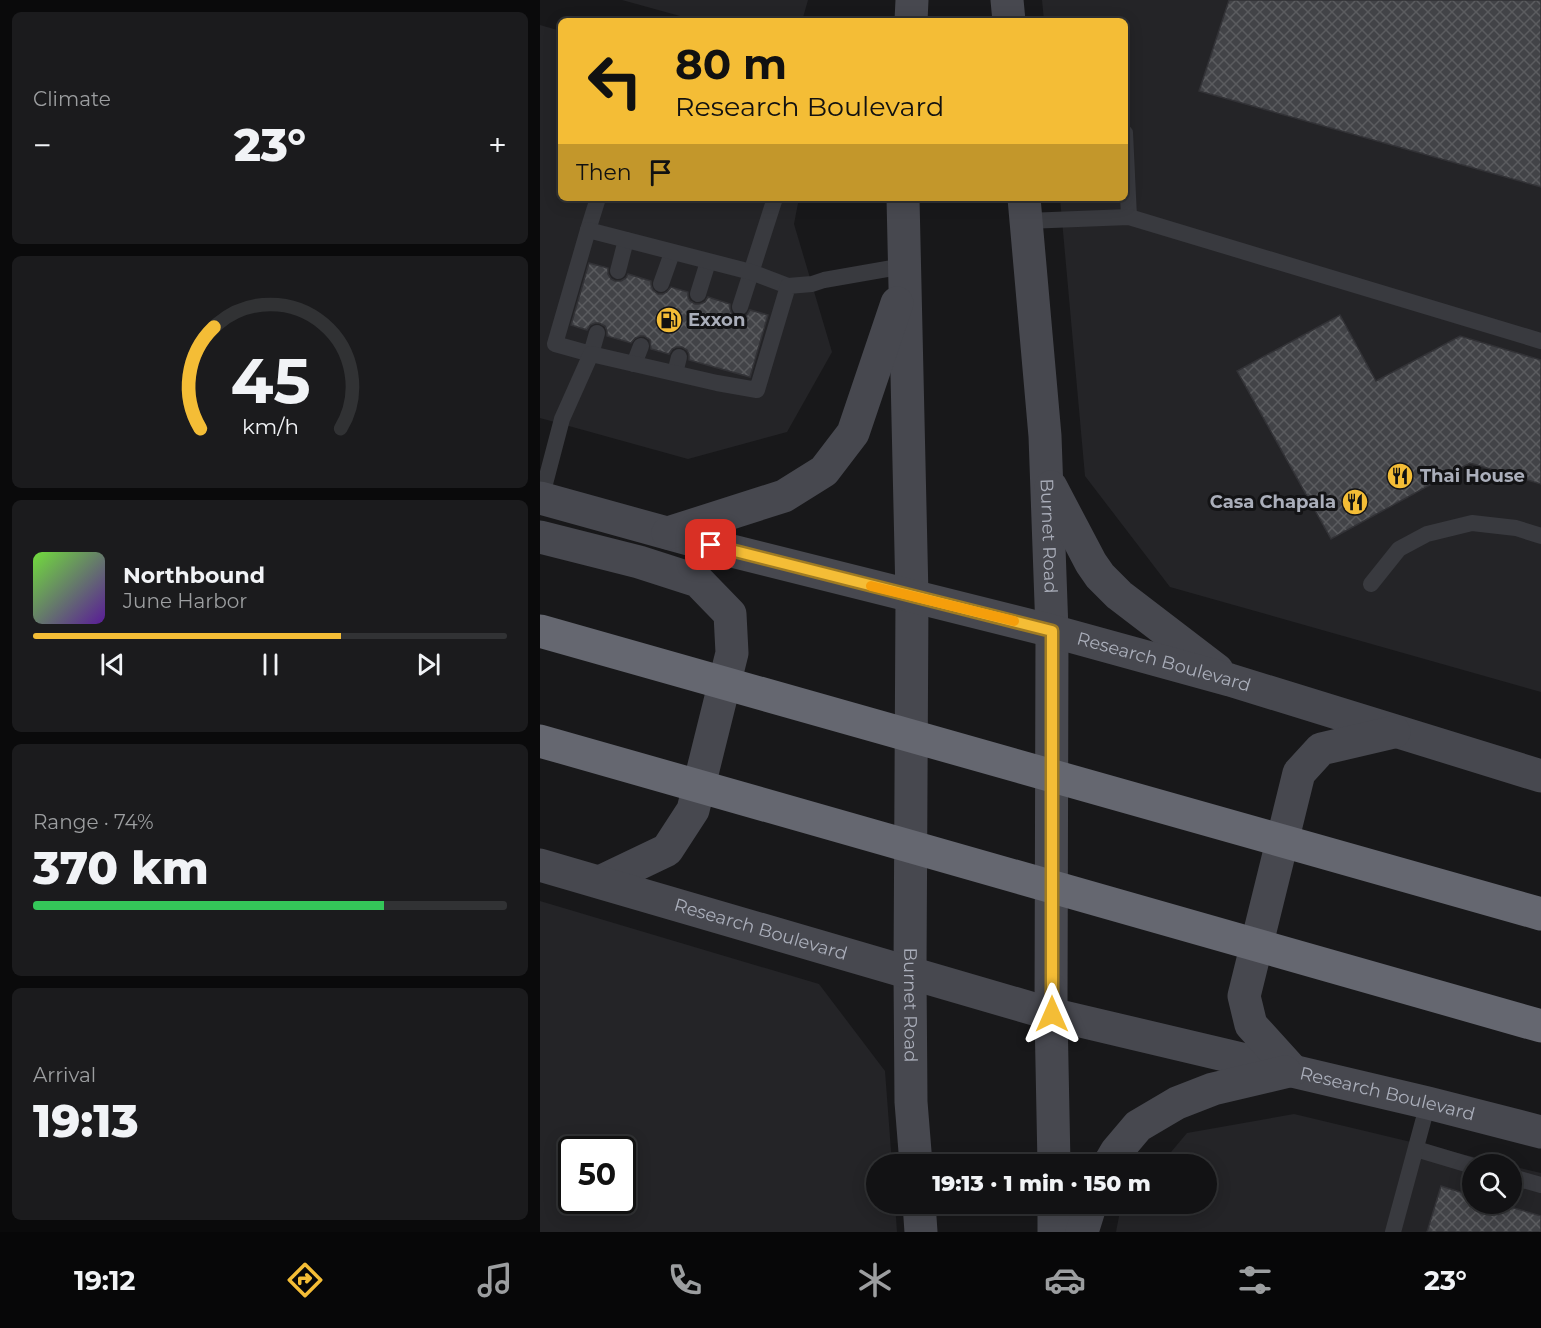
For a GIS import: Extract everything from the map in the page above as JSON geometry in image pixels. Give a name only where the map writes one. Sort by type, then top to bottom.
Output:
[{"type":"highway","points":[[540,631],[1541,914]]},
{"type":"highway","points":[[540,741],[1541,1026]]},
{"type":"main road","points":[[911,18],[912,0]]},
{"type":"main road","points":[[1007,0],[1009,18]]},
{"type":"main road","name":"Burnet Road","points":[[903,201],[912,596],[910,973],[911,1102],[915,1154]]},
{"type":"main road","name":"Burnet Road","points":[[1025,209],[1044,425],[1052,631],[1054,1154]]},
{"type":"main road","points":[[668,533],[784,496],[824,471],[853,433],[904,274]]},
{"type":"main road","points":[[1047,478],[1100,576],[1119,595],[1230,680]]},
{"type":"main road","name":"Research Boulevard","points":[[540,499],[732,551],[1052,631],[1230,680],[1541,776]]},
{"type":"main road","points":[[540,537],[639,562],[698,582],[730,614],[732,653],[693,810],[667,850],[600,882]]},
{"type":"main road","points":[[1115,1154],[1138,1126],[1177,1103],[1213,1089],[1292,1071],[1251,1025],[1245,996],[1299,773],[1320,748],[1395,731]]},
{"type":"main road","name":"Research Boulevard","points":[[540,865],[1052,1014],[1541,1132]]},
{"type":"main road","points":[[919,1214],[921,1232]]},
{"type":"main road","points":[[1054,1214],[1054,1232]]},
{"type":"main road","points":[[1082,1232],[1088,1214]]},
{"type":"lane","points":[[1128,196],[1129,217]]},
{"type":"lane","points":[[597,201],[555,344],[634,364],[677,365],[719,376],[757,390],[788,286]]},
{"type":"lane","points":[[740,307],[774,201]]},
{"type":"lane","points":[[1025,209],[1129,217],[1541,342]]},
{"type":"lane","points":[[588,230],[751,272],[788,286],[812,284],[824,280],[904,274]]},
{"type":"lane","points":[[618,271],[626,240]]},
{"type":"lane","points":[[661,284],[672,253]]},
{"type":"lane","points":[[698,294],[708,262]]},
{"type":"lane","points":[[540,499],[562,419],[591,354],[597,333]]},
{"type":"lane","points":[[634,364],[641,346]]},
{"type":"lane","points":[[1371,584],[1399,549],[1427,534],[1472,523],[1516,528],[1541,536]]},
{"type":"lane","points":[[1394,1232],[1428,1103]]},
{"type":"lane","points":[[1416,1149],[1462,1163]]},
{"type":"lane","points":[[1522,1180],[1541,1185]]},
{"type":"shaded area","points":[[622,0],[808,0],[803,18],[687,18]]},
{"type":"shaded area","points":[[1042,0],[1541,0],[1541,692],[1170,587],[1085,476],[1060,201],[1128,201],[1128,18],[1044,18]]},
{"type":"shaded area","points":[[540,25],[558,30],[558,201],[798,201],[794,224],[832,352],[787,432],[688,459],[540,418]]},
{"type":"shaded area","points":[[540,901],[819,984],[885,1071],[891,1154],[866,1154],[866,1214],[896,1214],[897,1232],[540,1232]]},
{"type":"shaded area","points":[[1294,1114],[1462,1154],[1462,1214],[1522,1214],[1522,1168],[1541,1173],[1541,1232],[1116,1232],[1119,1214],[1217,1214],[1217,1154],[1169,1154],[1187,1133]]},
{"type":"building","points":[[1229,0],[1541,0],[1541,187],[1199,91]]},
{"type":"building","name":"Exxon","points":[[589,263],[608,268],[608,274],[615,281],[621,281],[628,274],[651,281],[653,290],[658,294],[667,292],[671,287],[688,292],[690,301],[695,304],[705,302],[708,297],[730,304],[732,314],[737,317],[747,315],[750,310],[768,315],[750,377],[689,360],[687,350],[682,347],[672,349],[669,354],[651,349],[650,340],[644,336],[635,338],[631,343],[607,336],[605,326],[599,323],[590,325],[587,330],[571,325]]},
{"type":"building","points":[[1340,315],[1376,381],[1460,336],[1541,360],[1541,484],[1470,463],[1331,539],[1237,371]]},
{"type":"building","points":[[1441,1186],[1462,1193],[1462,1214],[1522,1214],[1522,1210],[1541,1216],[1541,1232],[1427,1232]]},
{"type":"slow traffic","points":[[871,586],[1014,621]]},
{"type":"place","name":"Exxon","points":[[669,320]]},
{"type":"place","name":"Thai House","points":[[1400,476]]},
{"type":"place","name":"Casa Chapala","points":[[1355,502]]},
{"type":"route","points":[[711,545],[1052,631],[1052,1014]]}]
